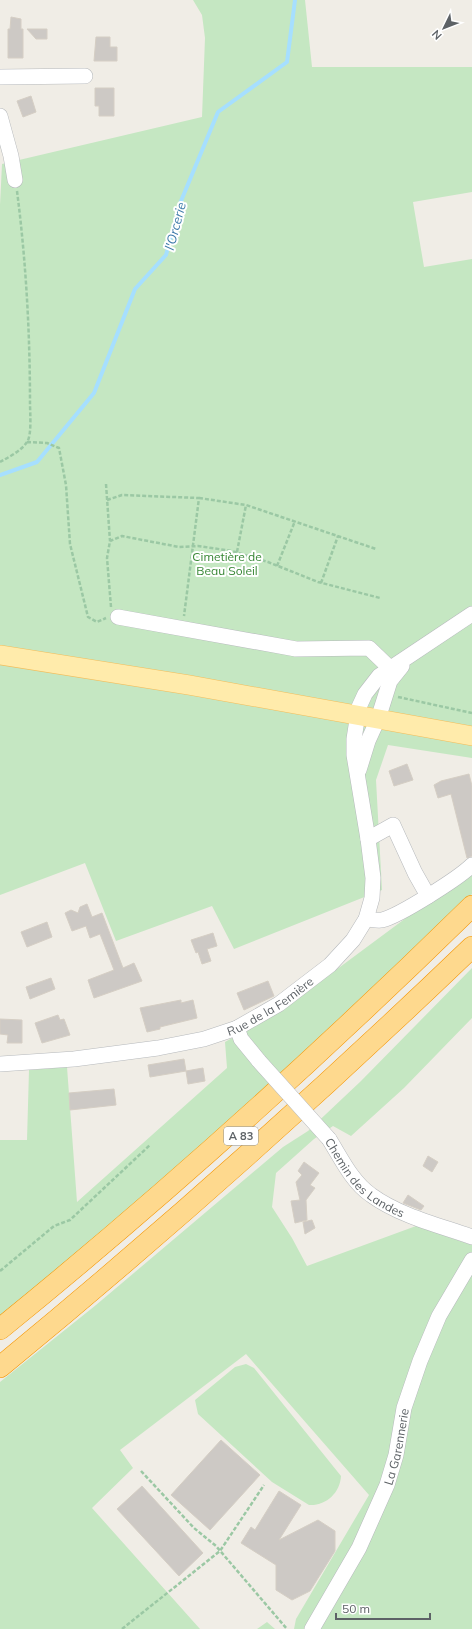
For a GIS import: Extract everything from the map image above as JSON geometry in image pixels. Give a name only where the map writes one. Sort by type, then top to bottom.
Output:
[{"type":"highway","points":[[0,1329],[139,1213],[220,1142],[472,906]]},
{"type":"highway","name":"A 83","points":[[0,1342],[220,1155],[340,1045],[472,919]]},
{"type":"highway","name":"A 83","points":[[0,1367],[100,1284],[250,1154],[352,1061],[472,947]]},
{"type":"main road","points":[[0,655],[189,685],[472,736]]},
{"type":"street","points":[[0,77],[85,76]]},
{"type":"street","points":[[0,116],[11,156],[15,180]]},
{"type":"street","points":[[116,615],[296,649],[369,648],[393,671],[409,657],[472,614]]},
{"type":"street","name":"Rue de la Fernière","points":[[358,773],[368,741],[378,719],[393,671]]},
{"type":"street","name":"Rue de la Fernière","points":[[0,1064],[74,1059],[158,1048],[204,1039],[237,1028],[279,1004],[330,965],[353,940],[366,919],[372,898],[373,878],[368,839],[361,803],[358,773],[354,756],[357,715],[365,694],[379,676],[393,671]]},
{"type":"street","points":[[368,839],[393,824],[415,873],[428,896]]},
{"type":"street","points":[[366,919],[380,920],[390,917],[428,896],[472,865]]},
{"type":"street","name":"Chemin des Landes","points":[[237,1028],[241,1038],[258,1061],[329,1139],[347,1170],[370,1194],[397,1210],[472,1237]]},
{"type":"street","name":"La Garennerie","points":[[312,1629],[359,1548],[387,1485],[396,1455],[404,1408],[420,1361],[439,1316],[472,1260]]},
{"type":"path","points":[[0,462],[12,456],[27,442],[30,426],[30,379],[26,295],[21,224],[15,180]]},
{"type":"path","points":[[27,442],[47,443],[59,448],[66,485],[70,544],[88,617],[97,622],[116,615],[110,603],[107,558],[110,541],[106,484]]},
{"type":"path","points":[[107,500],[122,495],[199,498],[246,505],[376,549]]},
{"type":"path","points":[[182,628],[199,498]]},
{"type":"path","points":[[237,552],[246,505]]},
{"type":"path","points":[[277,566],[295,521]]},
{"type":"path","points":[[110,541],[122,536],[179,547],[237,552],[321,583],[380,598]]},
{"type":"path","points":[[321,583],[338,536]]},
{"type":"path","points":[[385,693],[472,713]]},
{"type":"path","points":[[0,1271],[54,1226],[70,1220],[150,1145]]},
{"type":"path","points":[[141,1471],[194,1528],[220,1551],[287,1629]]},
{"type":"path","points":[[122,1629],[220,1551],[264,1485]]},
{"type":"green space","name":"Cimetière de Beau Soleil","points":[[193,0],[305,0],[312,67],[472,67],[472,192],[413,202],[424,267],[472,259],[472,758],[388,745],[376,780],[382,890],[234,949],[212,906],[116,941],[85,863],[0,895],[0,205],[2,164],[202,117],[205,38],[202,15]]},
{"type":"green space","points":[[472,869],[472,894],[469,897],[268,1085],[116,1222],[0,1319],[0,1140],[27,1140],[29,1070],[67,1067],[77,1202],[227,1068],[225,1042],[282,1010]]},
{"type":"green space","points":[[472,968],[472,1018],[404,1088],[351,1136],[333,1126],[314,1139],[276,1173],[272,1207],[292,1238],[307,1266],[416,1226],[472,1245],[472,1629],[294,1629],[296,1619],[369,1495],[246,1354],[120,1450],[133,1468],[92,1508],[200,1629],[0,1629],[0,1382],[96,1305],[283,1147],[308,1131],[361,1081]]},
{"type":"green space","points":[[246,1364],[254,1368],[341,1476],[335,1493],[326,1501],[315,1505],[309,1505],[272,1482],[198,1414],[195,1400],[235,1367]]},
{"type":"green space","points":[[267,1622],[275,1629],[257,1629]]},
{"type":"building","points":[[11,17],[21,19],[21,29],[23,29],[23,58],[8,58],[8,29],[10,29]]},
{"type":"building","points":[[27,29],[47,29],[47,39],[36,39]]},
{"type":"building","points":[[96,37],[110,37],[110,47],[117,47],[117,61],[94,61]]},
{"type":"building","points":[[95,88],[114,88],[114,116],[99,116],[99,106],[95,106]]},
{"type":"building","points":[[31,96],[36,112],[23,117],[17,101]]},
{"type":"building","points":[[407,764],[413,780],[394,786],[389,771]]},
{"type":"building","points":[[469,774],[472,786],[472,856],[467,858],[451,794],[438,798],[434,785],[441,781]]},
{"type":"building","points":[[87,904],[92,917],[102,913],[123,968],[134,963],[142,981],[94,998],[88,980],[114,970],[100,934],[90,938],[86,926],[72,931],[65,913],[71,910],[78,913],[80,907]]},
{"type":"building","points":[[47,922],[52,937],[27,947],[21,932]]},
{"type":"building","points":[[213,933],[217,946],[207,949],[211,961],[202,964],[198,952],[196,953],[191,940]]},
{"type":"building","points":[[51,978],[55,989],[30,999],[26,987]]},
{"type":"building","points":[[268,981],[274,996],[244,1010],[237,993]]},
{"type":"building","points":[[181,1000],[181,1003],[193,1000],[197,1018],[160,1027],[160,1029],[147,1032],[140,1008]]},
{"type":"building","points":[[58,1015],[60,1020],[64,1019],[70,1035],[42,1043],[35,1023]]},
{"type":"building","points":[[0,1019],[22,1020],[22,1043],[7,1043],[8,1035],[0,1034]]},
{"type":"building","points":[[184,1059],[186,1071],[150,1077],[148,1065]]},
{"type":"building","points":[[203,1068],[205,1081],[188,1084],[186,1071]]},
{"type":"building","points":[[114,1089],[116,1105],[70,1110],[69,1093]]},
{"type":"building","points":[[428,1156],[438,1162],[432,1172],[423,1166]]},
{"type":"building","points":[[304,1162],[319,1173],[310,1185],[315,1188],[306,1200],[307,1220],[295,1223],[291,1201],[300,1200],[296,1182],[302,1175],[298,1171]]},
{"type":"building","points":[[408,1195],[424,1206],[421,1210],[403,1203]]},
{"type":"building","points":[[312,1220],[315,1228],[305,1234],[303,1222]]},
{"type":"building","points":[[221,1440],[260,1475],[210,1530],[171,1495]]},
{"type":"building","points":[[142,1486],[203,1553],[179,1576],[117,1509]]},
{"type":"building","points":[[279,1491],[301,1505],[279,1540],[318,1520],[335,1531],[335,1551],[310,1591],[292,1600],[276,1590],[276,1565],[241,1543],[251,1527],[255,1530]]},
{"type":"waterway","name":"l'Orcerie","points":[[0,475],[37,462],[94,393],[135,289],[166,255],[181,201],[218,112],[287,62],[295,0]]}]
